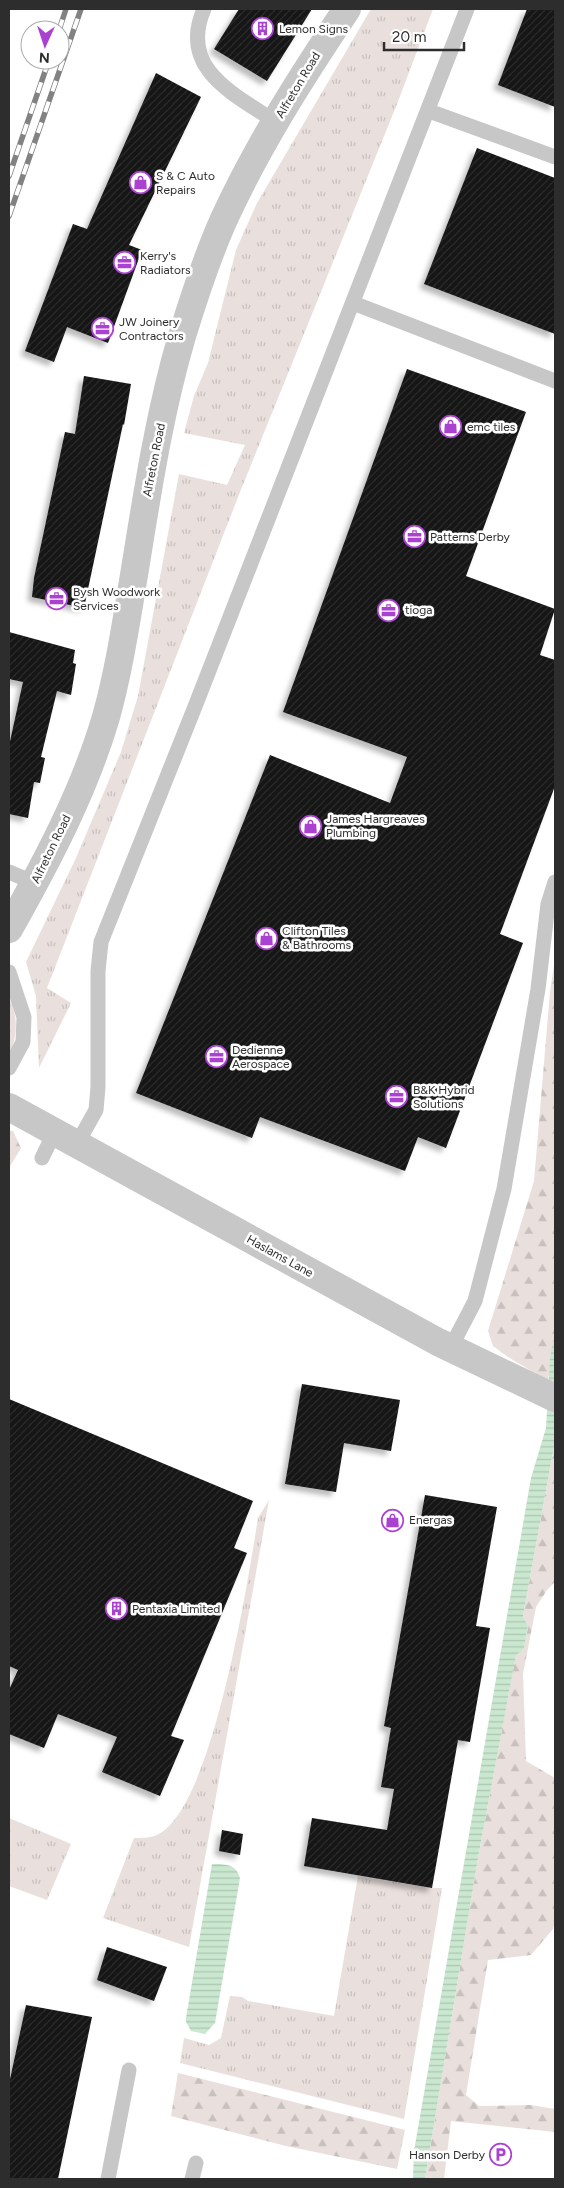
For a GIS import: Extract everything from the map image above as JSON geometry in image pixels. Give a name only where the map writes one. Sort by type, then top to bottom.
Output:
[{"type":"street","name":"Alfreton Road","points":[[9,929],[35,883],[79,791],[105,718],[119,662],[144,510],[166,399],[201,278],[223,220],[276,122],[298,82],[347,9]]},
{"type":"street","name":"Haslams Lane","points":[[9,1107],[429,1338],[555,1398]]},
{"type":"lane","points":[[204,9],[198,24],[196,37],[200,56],[210,74],[225,88],[276,122]]},
{"type":"lane","points":[[42,1158],[96,1110],[98,1087],[98,970],[101,942],[468,9]]},
{"type":"lane","points":[[429,111],[555,157]]},
{"type":"lane","points":[[353,304],[555,381]]},
{"type":"lane","points":[[9,872],[35,883]]},
{"type":"lane","points":[[451,1347],[475,1301],[504,1189],[538,989],[548,904],[555,882]]},
{"type":"lane","points":[[9,972],[24,1017],[23,1042],[9,1068]]},
{"type":"lane","points":[[108,2179],[129,2070]]},
{"type":"lane","points":[[192,2179],[196,2163]]},
{"type":"green space","points":[[371,9],[433,9],[397,104],[240,492],[47,988],[71,1003],[39,1068],[36,996],[26,962],[76,858],[121,752],[138,696],[179,474],[227,485],[245,445],[184,433],[194,396],[208,363],[236,250],[257,203]]},
{"type":"green space","points":[[555,959],[555,1331],[548,1381],[493,1346],[488,1331],[534,1181],[550,992]]},
{"type":"green space","points":[[9,998],[16,1020],[16,1028],[14,1043],[9,1057]]},
{"type":"green space","points":[[9,1130],[13,1131],[21,1148],[9,1168]]},
{"type":"green space","points":[[555,1441],[555,1582],[547,1590],[536,1607],[523,1674],[526,1761],[555,1778],[555,1921],[553,1929],[531,1955],[488,1960],[466,2095],[479,2106],[531,2105],[555,2109],[555,2132],[451,2121],[444,2179],[425,2179],[478,1858],[516,1654],[524,1649],[528,1627],[523,1616]]},
{"type":"green space","points":[[269,1500],[189,1947],[103,1918],[134,1838],[157,1835],[177,1816],[195,1783],[211,1740],[225,1690],[246,1590],[258,1518]]},
{"type":"green space","points":[[9,1818],[71,1844],[47,1900],[9,1886]]},
{"type":"green space","points":[[358,1876],[442,1888],[404,2119],[180,2063],[184,2038],[209,2045],[221,2038],[230,1996],[242,1997],[248,2001],[334,2016]]},
{"type":"green space","points":[[178,2073],[405,2130],[397,2169],[286,2146],[171,2116]]},
{"type":"shaded area","points":[[555,1331],[555,1441],[523,1616],[528,1626],[524,1649],[516,1655],[478,1858],[425,2179],[413,2179],[414,2151],[531,1478],[546,1428],[550,1358]]},
{"type":"shaded area","points":[[212,1864],[233,1867],[240,1878],[215,2023],[205,2034],[191,2031],[186,2018]]},
{"type":"building","name":"Lemon Signs","points":[[239,9],[312,9],[267,81],[214,49]]},
{"type":"building","points":[[527,9],[555,9],[555,107],[498,85]]},
{"type":"building","points":[[156,73],[201,97],[129,245],[142,250],[108,343],[67,327],[54,362],[25,351],[73,224],[87,229]]},
{"type":"building","points":[[477,148],[555,178],[555,334],[424,284]]},
{"type":"building","points":[[407,369],[526,412],[466,576],[555,609],[540,655],[555,660],[555,786],[500,934],[523,943],[446,1148],[418,1137],[405,1171],[260,1117],[252,1138],[136,1093],[270,755],[390,803],[407,757],[283,712]]},
{"type":"building","points":[[84,376],[131,384],[124,425],[84,608],[32,597],[34,578],[65,432],[75,434]]},
{"type":"building","points":[[9,632],[75,650],[73,663],[76,664],[71,695],[57,691],[41,757],[45,758],[40,783],[34,782],[28,818],[9,814],[9,746],[23,682],[9,679]]},
{"type":"building","points":[[302,1384],[400,1400],[391,1451],[344,1443],[336,1492],[285,1484]]},
{"type":"building","name":"Pentaxia Limited","points":[[9,1399],[253,1501],[234,1548],[247,1553],[171,1736],[184,1740],[160,1796],[102,1772],[117,1737],[58,1714],[44,1748],[9,1734],[9,1690],[18,1670],[9,1666]]},
{"type":"building","points":[[425,1495],[497,1507],[476,1626],[490,1628],[470,1742],[458,1740],[432,1888],[304,1866],[312,1818],[387,1830],[394,1789],[381,1787],[391,1728],[384,1726]]},
{"type":"building","points":[[222,1830],[243,1834],[240,1855],[219,1851]]},
{"type":"building","points":[[107,1947],[167,1967],[154,2001],[97,1980]]},
{"type":"building","points":[[26,2005],[92,2017],[58,2179],[9,2179],[9,2084]]},
{"type":"railway","points":[[62,20],[66,9]]},
{"type":"railway","points":[[9,216],[81,9]]},
{"type":"railway","points":[[9,176],[46,70]]},
{"type":"place","name":"Lemon Signs","points":[[263,29]]},
{"type":"place","name":"S & C Auto Repairs","points":[[140,183]]},
{"type":"place","name":"Kerry's Radiators","points":[[124,263]]},
{"type":"place","name":"JW Joinery Contractors","points":[[103,329]]},
{"type":"place","name":"emc tiles","points":[[451,427]]},
{"type":"place","name":"Patterns Derby","points":[[414,537]]},
{"type":"place","name":"Bysh Woodwork Services","points":[[57,599]]},
{"type":"place","name":"tioga","points":[[389,610]]},
{"type":"place","name":"James Hargreaves Plumbing","points":[[310,826]]},
{"type":"place","name":"Clifton Tiles & Bathrooms","points":[[266,938]]},
{"type":"place","name":"Dedienne Aerospace","points":[[216,1057]]},
{"type":"place","name":"B&K Hybrid Solutions","points":[[397,1097]]},
{"type":"place","name":"Energas","points":[[393,1520]]},
{"type":"place","name":"Pentaxia Limited","points":[[116,1609]]},
{"type":"place","name":"Hanson Derby","points":[[501,2155]]}]
